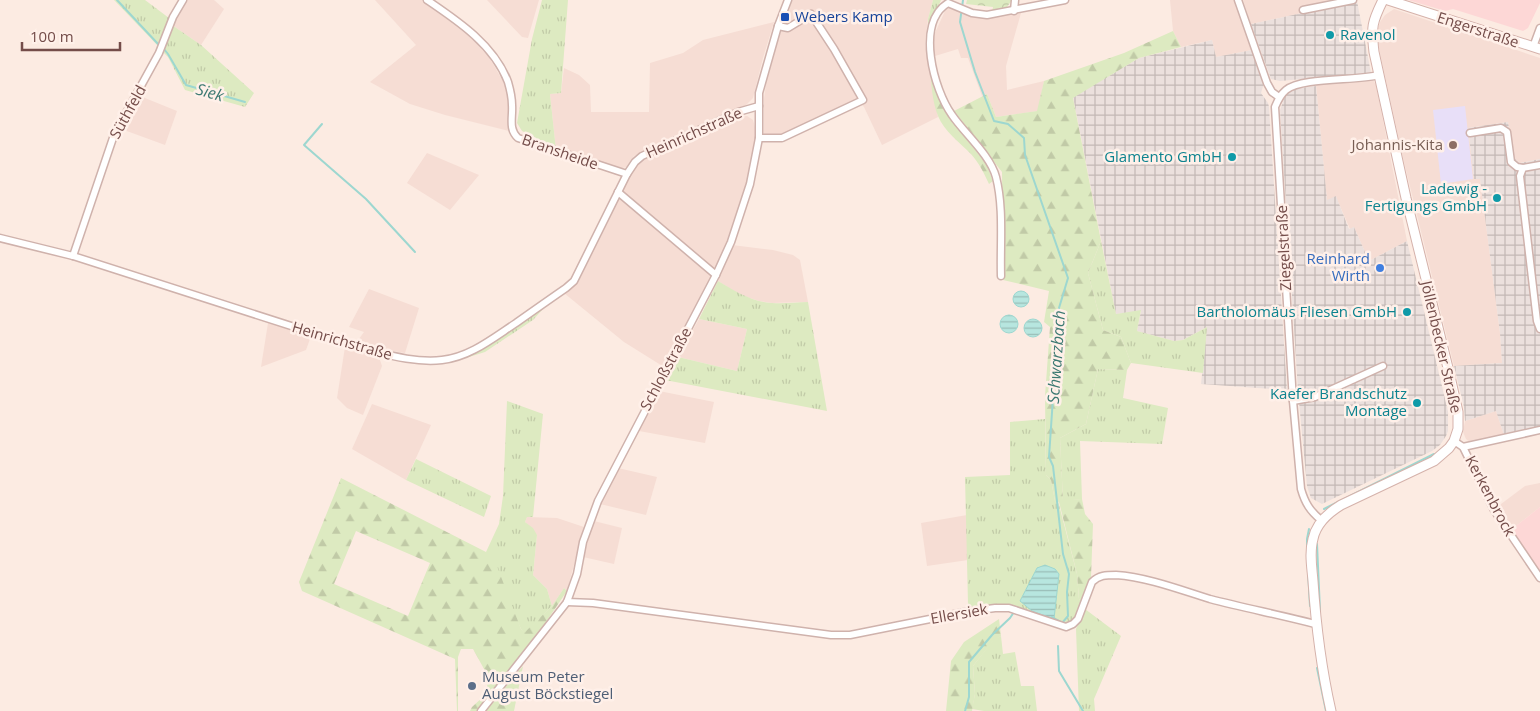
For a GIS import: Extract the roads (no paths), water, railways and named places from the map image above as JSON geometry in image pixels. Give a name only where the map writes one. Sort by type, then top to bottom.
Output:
[{"type":"street","name":"Süthfeld","points":[[73,256],[114,135],[160,53],[173,17],[183,0]]},
{"type":"street","name":"Bransheide","points":[[427,0],[474,35],[501,68],[510,91],[512,106],[511,128],[518,138],[627,174]]},
{"type":"street","name":"Schloßstraße","points":[[481,711],[567,602],[577,574],[583,542],[598,501],[716,275],[731,242],[750,184],[758,138],[762,80],[788,0]]},
{"type":"street","points":[[1014,11],[1015,0]]},
{"type":"street","points":[[1001,276],[999,201],[996,176],[988,162],[951,114],[939,92],[930,52],[930,32],[943,6],[948,3],[959,6],[966,12],[987,15],[1065,0]]},
{"type":"street","points":[[1238,0],[1267,83],[1272,92],[1279,97],[1291,87],[1307,83],[1379,75]]},
{"type":"street","points":[[1303,10],[1354,0]]},
{"type":"street","name":"Jöllenbecker Straße","points":[[1383,0],[1372,23],[1371,32],[1379,75],[1456,404],[1458,429],[1454,441]]},
{"type":"street","name":"Engerstraße","points":[[1388,0],[1537,48]]},
{"type":"street","points":[[758,138],[782,138],[863,100],[811,14],[788,28],[778,26]]},
{"type":"street","points":[[1537,48],[1540,28]]},
{"type":"street","name":"Ziegelstraße","points":[[1279,97],[1275,107],[1293,401],[1301,489],[1310,510],[1322,520]]},
{"type":"street","name":"Heinrichstraße","points":[[0,238],[73,256],[358,348],[387,355],[430,361],[455,358],[474,351],[574,281],[627,174],[635,162],[642,156],[738,112],[759,106]]},
{"type":"street","points":[[1470,133],[1500,128],[1505,130],[1507,132],[1511,162],[1517,167],[1523,168],[1540,165]]},
{"type":"street","points":[[1523,168],[1520,176],[1537,321],[1540,329]]},
{"type":"street","points":[[618,192],[716,275]]},
{"type":"street","points":[[1293,401],[1315,397],[1383,366]]},
{"type":"street","points":[[1463,447],[1540,430]]},
{"type":"street","points":[[1330,711],[1320,663],[1311,552],[1312,540],[1322,520],[1332,510],[1434,461],[1454,441]]},
{"type":"street","name":"Kerkenbrock","points":[[1454,441],[1463,447],[1494,510],[1540,578]]},
{"type":"street","name":"Ellersiek","points":[[567,602],[593,603],[831,635],[850,635],[965,612],[995,608],[1014,610],[1066,626],[1073,624],[1083,608],[1092,582],[1100,576],[1119,575],[1316,624]]},
{"type":"water","points":[[1018,291],[1024,291],[1029,296],[1027,305],[1018,307],[1013,302],[1013,296]]},
{"type":"water","points":[[1009,315],[1015,318],[1018,324],[1015,330],[1009,333],[1003,330],[1000,324],[1003,318]]},
{"type":"water","points":[[1033,319],[1039,322],[1042,328],[1039,334],[1033,337],[1027,334],[1024,328],[1027,322]]},
{"type":"water","points":[[1045,565],[1055,569],[1059,574],[1054,619],[1032,611],[1020,601],[1037,568]]},
{"type":"waterway","name":"Siek","points":[[117,0],[159,45]]},
{"type":"waterway","name":"Schwarzbach","points":[[963,0],[960,22],[975,72],[994,121],[1008,124],[1024,138],[1025,155],[1068,278],[1059,308],[1049,457],[1053,466],[1063,554],[1069,574],[1067,592],[1068,616],[1062,623]]},
{"type":"waterway","name":"Siek","points":[[164,49],[186,85],[245,102]]},
{"type":"waterway","points":[[322,124],[304,145],[366,199],[415,252]]},
{"type":"waterway","points":[[1324,509],[1434,454]]},
{"type":"waterway","points":[[1307,559],[1309,529]]},
{"type":"waterway","points":[[1317,544],[1320,611]]},
{"type":"waterway","points":[[1308,571],[1310,606]]},
{"type":"waterway","points":[[965,711],[969,697],[969,662],[1014,612]]},
{"type":"waterway","name":"Schwarzbach","points":[[1052,617],[1061,622]]},
{"type":"waterway","name":"Schwarzbach","points":[[1058,646],[1059,671],[1083,711]]},
{"type":"waterway","points":[[1317,668],[1326,711]]},
{"type":"place","name":"Webers Kamp","points":[[785,17]]},
{"type":"place","name":"Ravenol","points":[[1330,35]]},
{"type":"place","name":"Johannis-Kita","points":[[1453,145]]},
{"type":"place","name":"Glamento GmbH","points":[[1232,157]]},
{"type":"place","name":"Ladewig - Fertigungs GmbH","points":[[1497,198]]},
{"type":"place","name":"Reinhard Wirth","points":[[1380,268]]},
{"type":"place","name":"Bartholomäus Fliesen GmbH","points":[[1407,312]]},
{"type":"place","name":"Kaefer Brandschutz Montage","points":[[1417,403]]},
{"type":"place","name":"Museum Peter August Böckstiegel","points":[[472,686]]}]
